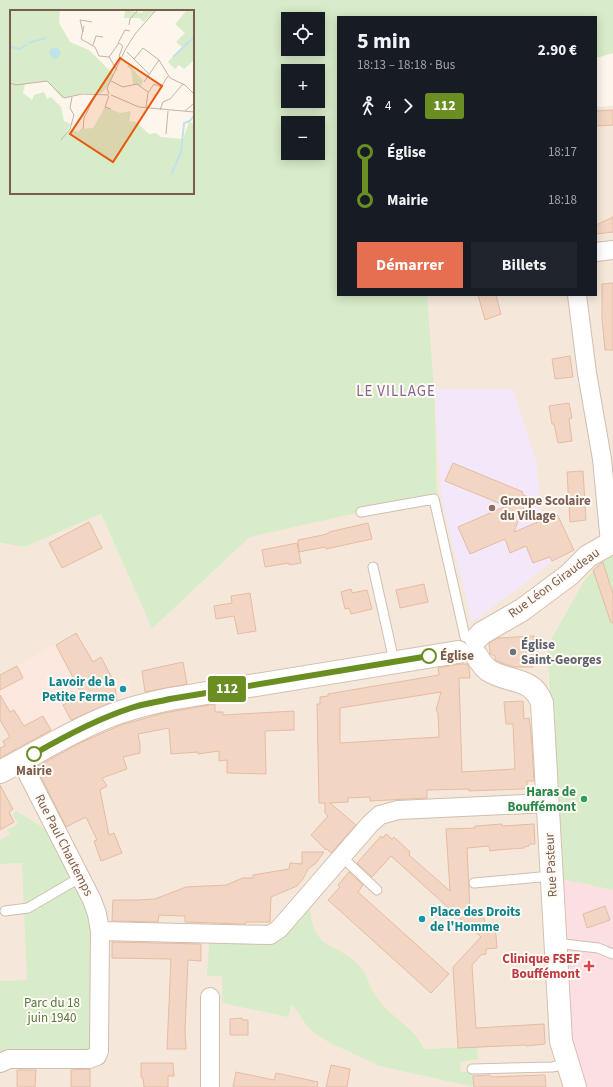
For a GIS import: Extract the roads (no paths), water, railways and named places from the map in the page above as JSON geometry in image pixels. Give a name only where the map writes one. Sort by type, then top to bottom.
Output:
[{"type":"street","points":[[597,252],[613,250]]},
{"type":"street","points":[[577,296],[587,373],[602,459],[612,542]]},
{"type":"street","name":"Rue Léon Giraudeau","points":[[469,646],[482,633],[522,610],[569,575],[588,556],[612,542]]},
{"type":"street","points":[[0,772],[64,736],[101,719],[131,708],[170,699],[394,661],[469,646]]},
{"type":"street","name":"Rue Pasteur","points":[[469,646],[483,666],[495,674],[531,686],[540,697],[542,703],[561,1041],[575,1087]]},
{"type":"street","name":"Rue Paul Chautemps","points":[[0,1063],[9,1059],[89,1059],[96,1056],[99,1052],[100,931],[97,914],[81,877],[21,761]]},
{"type":"street","points":[[100,931],[270,934],[278,929],[341,856],[380,815],[398,810],[548,803]]},
{"type":"street","points":[[210,997],[210,1087]]},
{"type":"lane","points":[[361,512],[434,499],[469,646]]},
{"type":"lane","points":[[373,567],[394,661]]},
{"type":"lane","points":[[341,856],[377,890]]},
{"type":"lane","points":[[474,883],[551,876]]},
{"type":"lane","points":[[5,910],[28,908],[81,877]]},
{"type":"lane","points":[[555,943],[598,948],[613,954]]},
{"type":"lane","points":[[472,1069],[552,1067],[567,1064]]},
{"type":"place","name":"Groupe Scolaire du Village","points":[[492,508]]},
{"type":"place","name":"Église Saint-Georges","points":[[513,652]]},
{"type":"place","name":"Église","points":[[429,656]]},
{"type":"place","name":"Lavoir de la Petite Ferme","points":[[123,689]]},
{"type":"place","name":"Mairie","points":[[34,754]]},
{"type":"place","name":"Haras de Bouffémont","points":[[584,799]]},
{"type":"place","name":"Place des Droits de l'Homme","points":[[422,919]]},
{"type":"place","name":"Clinique FSEF Bouffémont","points":[[589,966]]},
{"type":"district","name":"LE VILLAGE","points":[[396,391]]},
{"type":"park label","name":"Parc du 18 juin 1940","points":[[52,1010]]}]
